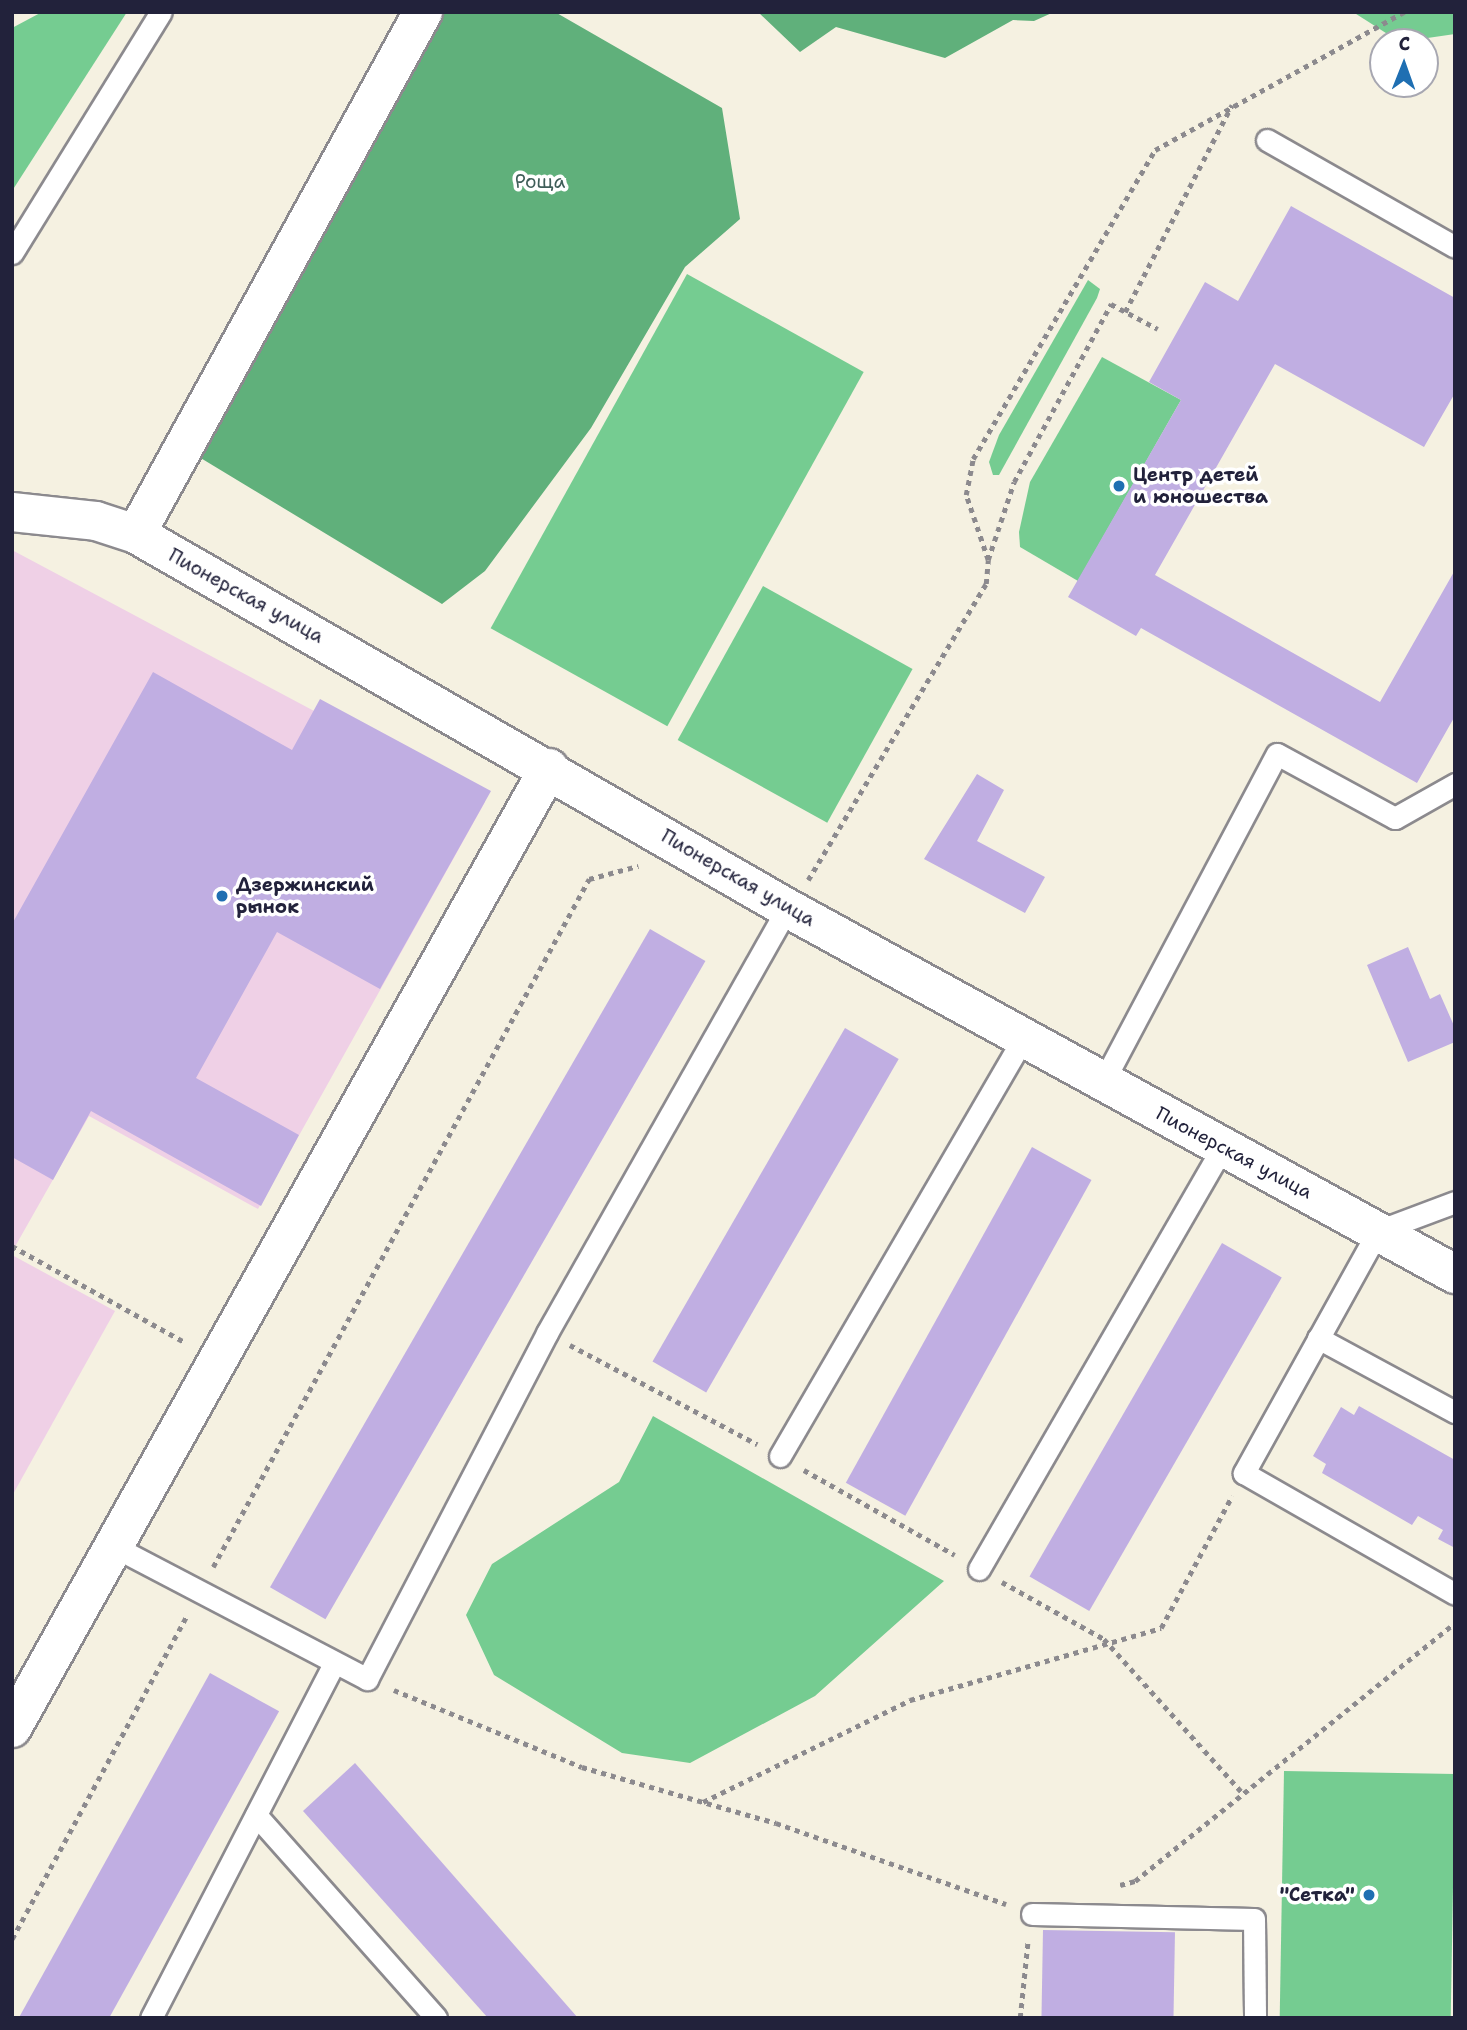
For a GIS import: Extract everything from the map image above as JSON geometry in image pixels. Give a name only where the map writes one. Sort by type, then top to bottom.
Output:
[{"type":"street","points":[[136,534],[423,12]]},
{"type":"street","name":"Пионерская улица","points":[[12,512],[96,521],[136,534],[550,768],[788,908],[1455,1274]]},
{"type":"street","points":[[12,1728],[550,768]]},
{"type":"lane","points":[[12,253],[161,12]]},
{"type":"lane","points":[[1267,140],[1455,247]]},
{"type":"lane","points":[[1103,1082],[1277,754],[1395,818],[1455,784]]},
{"type":"lane","points":[[113,1546],[367,1679],[547,1333],[788,908]]},
{"type":"lane","points":[[780,1456],[1023,1039]]},
{"type":"lane","points":[[979,1569],[1223,1147]]},
{"type":"lane","points":[[1455,1202],[1378,1231],[1244,1473],[1455,1594]]},
{"type":"lane","points":[[1318,1338],[1455,1412]]},
{"type":"lane","points":[[150,2018],[334,1664]]},
{"type":"lane","points":[[256,1815],[436,2018]]},
{"type":"lane","points":[[1032,1914],[1254,1919],[1255,2018]]},
{"type":"path","points":[[988,560],[966,495],[973,459],[1154,150],[1232,104],[1404,12]]},
{"type":"path","points":[[1125,312],[1232,104]]},
{"type":"path","points":[[788,908],[837,840],[986,584],[988,560],[1014,482],[1111,304],[1158,330]]},
{"type":"path","points":[[12,1939],[589,879],[652,862]]},
{"type":"path","points":[[12,1246],[216,1360]]},
{"type":"path","points":[[547,1333],[780,1456],[1104,1639],[1241,1791]]},
{"type":"path","points":[[703,1802],[899,1704],[1059,1661],[1104,1639],[1161,1628],[1244,1473]]},
{"type":"path","points":[[1110,1889],[1135,1881],[1241,1791],[1455,1623]]},
{"type":"path","points":[[367,1679],[582,1767],[703,1802],[1032,1914],[1020,2018]]},
{"type":"shaded area","name":"Дзержинский рынок","points":[[12,550],[485,802],[258,1209],[89,1116],[12,1252]]},
{"type":"shaded area","points":[[12,1255],[115,1311],[12,1496]]},
{"type":"green space","points":[[42,12],[127,12],[12,191],[12,28]]},
{"type":"green space","name":"Роща","points":[[441,12],[555,12],[722,108],[740,219],[685,267],[591,428],[485,571],[442,604],[199,457]]},
{"type":"green space","points":[[758,12],[1054,12],[1034,21],[1013,20],[945,58],[836,27],[800,52]]},
{"type":"green space","points":[[1353,12],[1455,12],[1455,34],[1439,36],[1439,28],[1378,28]]},
{"type":"green space","points":[[687,274],[864,372],[667,726],[491,628]]},
{"type":"green space","points":[[1088,280],[1100,289],[1097,298],[999,475],[993,475],[989,462],[999,435]]},
{"type":"green space","points":[[1102,357],[1181,400],[1078,581],[1020,547],[1019,532],[1030,482]]},
{"type":"green space","points":[[763,586],[913,669],[827,823],[678,740]]},
{"type":"green space","points":[[653,1416],[944,1581],[815,1696],[690,1763],[622,1753],[494,1675],[466,1615],[492,1564],[619,1482]]},
{"type":"green space","name":"\"Сетка\"","points":[[1284,1771],[1455,1774],[1451,2018],[1280,2018]]},
{"type":"building","points":[[1291,206],[1455,298],[1455,393],[1424,447],[1275,364],[1155,575],[1380,702],[1455,570],[1455,716],[1417,783],[1141,628],[1136,636],[1068,597],[1181,400],[1149,382],[1205,282],[1238,301]]},
{"type":"building","name":"Дзержинский рынок","points":[[153,672],[292,750],[320,699],[491,791],[380,989],[277,932],[196,1078],[299,1135],[261,1206],[91,1111],[53,1180],[12,1157],[12,924]]},
{"type":"building","points":[[977,774],[1004,790],[977,841],[1045,877],[1025,913],[924,859]]},
{"type":"building","points":[[650,929],[705,961],[325,1619],[270,1587]]},
{"type":"building","points":[[1408,947],[1430,999],[1440,994],[1455,1028],[1455,1042],[1408,1062],[1367,965]]},
{"type":"building","points":[[845,1028],[899,1059],[706,1392],[652,1361]]},
{"type":"building","points":[[1032,1147],[1091,1180],[905,1516],[846,1483]]},
{"type":"building","points":[[1222,1243],[1282,1278],[1089,1611],[1030,1576]]},
{"type":"building","points":[[1359,1406],[1455,1460],[1455,1548],[1438,1539],[1443,1530],[1418,1516],[1412,1525],[1322,1473],[1326,1464],[1313,1456],[1341,1407],[1354,1415]]},
{"type":"building","points":[[210,1673],[279,1711],[109,2018],[19,2018]]},
{"type":"building","points":[[355,1763],[578,2018],[488,2018],[303,1811]]},
{"type":"building","points":[[1043,1930],[1175,1932],[1173,2018],[1041,2018]]},
{"type":"place","name":"Центр детей и юношества","points":[[1119,486]]},
{"type":"place","name":"Дзержинский рынок","points":[[222,896]]},
{"type":"place","name":"\"Сетка\"","points":[[1369,1895]]}]
